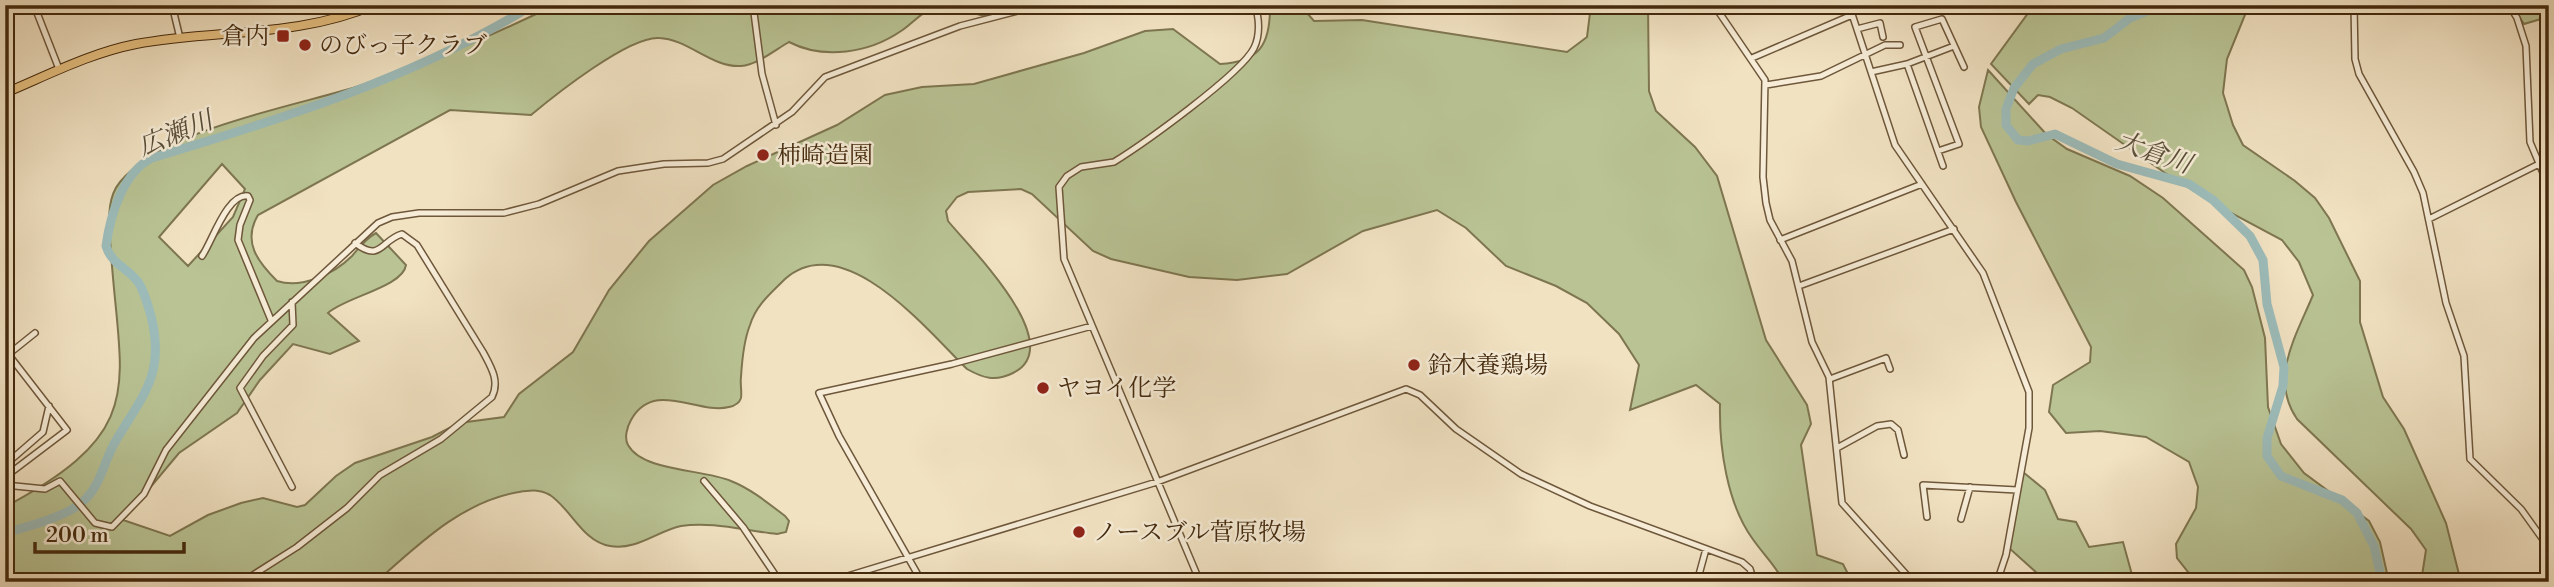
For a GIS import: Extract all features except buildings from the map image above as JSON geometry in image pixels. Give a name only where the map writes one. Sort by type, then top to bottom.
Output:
[{"type":"highway","points":[[5,93],[110,50],[180,38],[300,28],[345,17],[373,5]]},
{"type":"street","points":[[34,5],[59,69]]},
{"type":"street","points":[[172,5],[180,38]]},
{"type":"street","points":[[753,5],[754,26],[776,125]]},
{"type":"street","points":[[5,485],[45,489],[57,481],[67,486],[95,523],[112,527],[136,505],[166,450],[236,359],[271,320],[378,223],[392,217],[419,213],[504,213],[539,204],[618,171],[716,162],[740,150],[776,125],[825,77],[960,26],[1041,5]]},
{"type":"street","points":[[1714,5],[1752,58],[1766,85],[1763,177],[1770,220],[1792,261],[1812,342],[1829,379],[1842,503],[1913,582]]},
{"type":"street","points":[[1849,5],[1895,145],[1983,273],[2029,392],[2029,428],[2006,555],[1997,582]]},
{"type":"street","points":[[2354,5],[2357,68],[2414,172],[2429,219],[2446,303],[2464,356],[2470,459],[2521,509],[2549,548]]},
{"type":"street","points":[[2509,5],[2517,18],[2526,46],[2529,133],[2549,187]]},
{"type":"street","points":[[1200,582],[1064,258],[1059,187],[1067,176],[1081,167],[1114,162],[1123,157],[1227,77],[1255,45],[1258,28],[1255,6]]},
{"type":"street","points":[[1752,58],[1852,15]]},
{"type":"street","points":[[1938,150],[1959,144],[1915,27],[1942,19],[1964,67]]},
{"type":"street","points":[[1857,29],[1880,23],[1883,37]]},
{"type":"street","points":[[1766,85],[1821,76],[1885,45],[1900,45]]},
{"type":"street","points":[[1871,72],[1907,64],[1954,46]]},
{"type":"street","points":[[1907,64],[1943,166]]},
{"type":"street","points":[[2429,219],[2549,159]]},
{"type":"street","points":[[1780,240],[1922,184]]},
{"type":"street","points":[[202,256],[228,209],[240,197],[248,195],[250,200],[240,225],[238,240],[271,320]]},
{"type":"street","points":[[1799,286],[1954,229]]},
{"type":"street","points":[[242,582],[337,517],[380,475],[442,439],[496,391],[493,371],[483,352],[417,245],[402,234],[376,250],[365,250],[355,243]]},
{"type":"street","points":[[292,302],[293,325],[263,356],[240,388],[292,486]]},
{"type":"street","points":[[922,582],[839,436],[819,393],[952,364],[1092,326]]},
{"type":"street","points":[[5,477],[67,429],[6,354],[35,333]]},
{"type":"street","points":[[1829,379],[1886,358],[1890,369]]},
{"type":"street","points":[[828,582],[1157,482],[1406,389],[1420,395],[1456,429],[1521,474],[1590,506],[1742,562],[1749,569],[1754,582]]},
{"type":"street","points":[[5,465],[43,432],[49,406]]},
{"type":"street","points":[[1837,448],[1877,426],[1891,424],[1898,430],[1904,455]]},
{"type":"street","points":[[705,481],[743,527],[780,582]]},
{"type":"street","points":[[1927,517],[1923,485],[2017,490]]},
{"type":"street","points":[[1961,519],[1970,487]]},
{"type":"street","points":[[1697,582],[1706,549]]},
{"type":"green space","points":[[555,5],[1034,5],[992,17],[952,6],[941,6],[927,11],[905,28],[875,45],[846,52],[831,52],[803,48],[789,42],[760,60],[741,66],[720,63],[670,40],[646,40],[630,46],[593,68],[531,115],[450,110],[258,215],[252,234],[254,251],[277,281],[297,283],[327,274],[345,263],[376,233],[406,265],[395,280],[328,313],[359,341],[330,354],[293,344],[260,380],[237,413],[179,453],[123,520],[170,536],[208,515],[241,503],[263,498],[297,507],[305,505],[336,476],[355,463],[432,437],[459,423],[504,417],[519,394],[573,352],[609,290],[649,241],[713,185],[747,166],[837,125],[885,95],[922,87],[974,84],[1084,53],[1145,31],[1173,29],[1220,64],[1233,63],[1244,60],[1260,49],[1268,32],[1270,8],[1300,5],[1314,21],[1362,20],[1567,52],[1587,37],[1591,5],[1648,5],[1649,91],[1656,111],[1695,147],[1717,176],[1766,340],[1807,405],[1811,424],[1801,445],[1817,555],[1843,564],[1852,582],[1784,582],[1752,538],[1736,508],[1723,456],[1720,404],[1696,385],[1630,410],[1639,365],[1619,334],[1587,303],[1556,286],[1506,266],[1466,228],[1437,210],[1363,231],[1287,274],[1237,280],[1189,277],[1111,259],[1093,251],[1032,194],[1021,189],[968,192],[957,197],[946,211],[948,221],[992,273],[1023,319],[1030,341],[1027,359],[1013,373],[995,378],[984,377],[967,369],[884,290],[858,275],[833,266],[808,266],[785,279],[756,311],[745,344],[741,398],[738,403],[731,407],[717,408],[664,400],[641,408],[631,420],[626,439],[636,454],[660,465],[719,477],[738,484],[785,516],[789,521],[786,532],[777,534],[693,525],[672,528],[629,546],[610,546],[592,538],[550,495],[531,490],[498,497],[460,515],[425,539],[376,582],[5,582],[5,507],[53,478],[86,452],[106,425],[117,397],[120,366],[109,216],[111,201],[120,182],[141,163],[169,146],[201,132],[369,83],[487,37]],"holes":[[[222,164],[245,189],[233,217],[188,266],[159,237]]]},
{"type":"green space","points":[[2034,5],[2249,5],[2227,59],[2223,93],[2233,125],[2243,145],[2295,181],[2315,198],[2329,218],[2360,281],[2360,322],[2383,397],[2404,429],[2446,523],[2461,582],[2421,582],[2426,550],[2411,529],[2297,419],[2289,404],[2285,388],[2288,357],[2313,295],[2299,262],[2282,240],[2218,206],[2165,173],[2072,108],[2050,97],[2038,95],[2029,104],[1991,64]]},
{"type":"green space","points":[[2511,5],[2549,5],[2549,26],[2546,28],[2541,19],[2524,24]]},
{"type":"green space","points":[[1988,70],[2046,134],[2067,149],[2130,176],[2163,198],[2244,270],[2252,287],[2265,338],[2268,407],[2281,444],[2304,473],[2369,521],[2380,542],[2389,582],[2196,582],[2177,558],[2176,544],[2196,508],[2198,487],[2189,462],[2146,437],[2100,431],[2066,433],[2049,412],[2053,385],[2090,362],[2091,347],[2016,202],[1981,127],[1979,107]]},
{"type":"green space","points":[[2023,472],[2045,490],[2058,519],[2076,522],[2089,547],[2123,542],[2134,582],[2047,582],[2009,548]]},
{"type":"waterway","name":"広瀬川","points":[[5,533],[64,513],[87,497],[148,385],[155,355],[155,337],[148,304],[136,280],[113,258],[106,246],[115,209],[133,173],[152,158],[250,128],[395,75],[488,31],[533,5]]},
{"type":"waterway","name":"大倉川","points":[[2161,5],[2130,18],[2104,38],[2061,49],[2033,64],[2014,88],[2006,109],[2006,125],[2018,140],[2028,141],[2055,134],[2117,164],[2189,184],[2213,200],[2250,236],[2263,260],[2267,304],[2284,367],[2283,386],[2267,438],[2267,456],[2281,476],[2342,500],[2357,513],[2374,546],[2382,582]]},
{"type":"place","name":"倉内","points":[[283,36]]},
{"type":"place","name":"のびっ子クラブ","points":[[305,45]]},
{"type":"place","name":"柿崎造園","points":[[763,155]]},
{"type":"place","name":"鈴木養鶏場","points":[[1414,365]]},
{"type":"place","name":"ヤヨイ化学","points":[[1043,388]]},
{"type":"place","name":"ノースブル菅原牧場","points":[[1079,532]]}]
